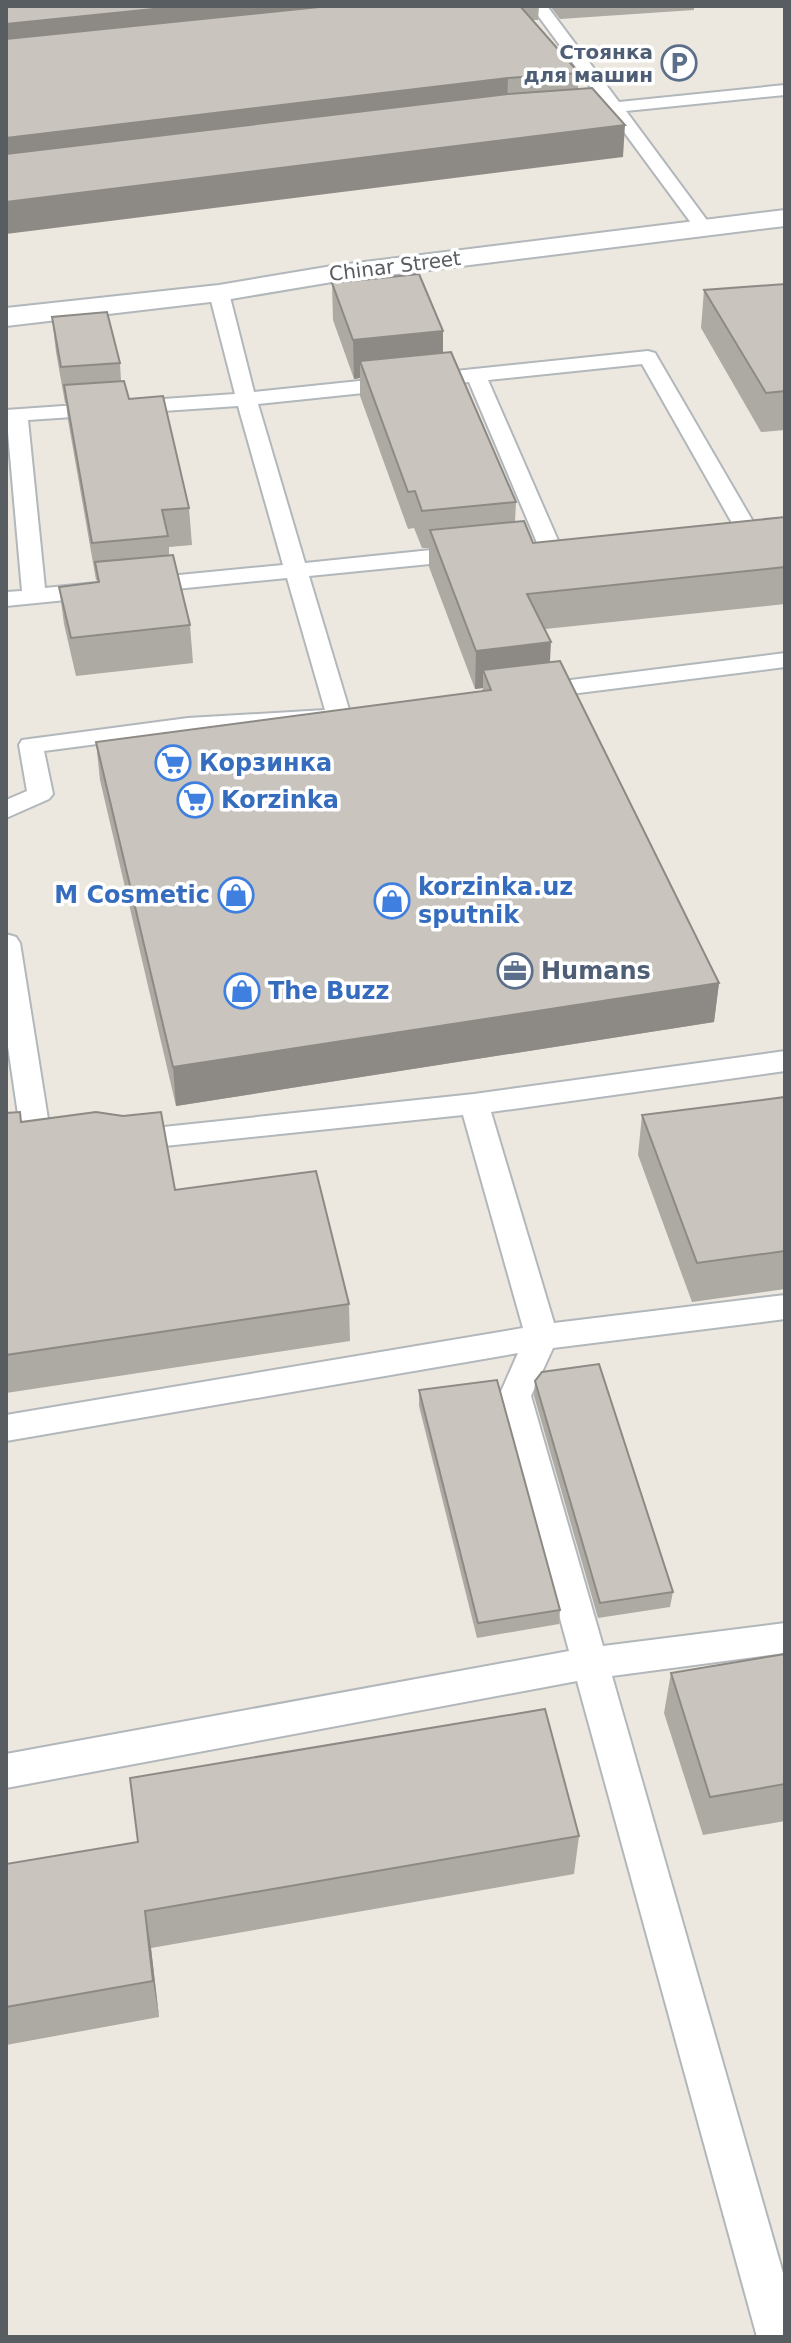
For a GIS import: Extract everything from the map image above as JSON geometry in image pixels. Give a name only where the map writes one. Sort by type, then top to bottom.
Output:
[{"type":"street","name":"Chinar Street","points":[[6,317],[219,293],[332,274],[785,218]]},
{"type":"lane","points":[[532,7],[703,227]]},
{"type":"lane","points":[[553,114],[785,90]]},
{"type":"lane","points":[[219,293],[246,399],[339,716]]},
{"type":"lane","points":[[34,597],[12,415],[246,399],[648,357],[744,525]]},
{"type":"lane","points":[[476,375],[549,545]]},
{"type":"lane","points":[[714,528],[771,523]]},
{"type":"lane","points":[[6,599],[486,552]]},
{"type":"lane","points":[[508,695],[785,660]]},
{"type":"lane","points":[[6,747],[188,725],[369,712]]},
{"type":"lane","points":[[6,810],[40,794],[31,745]]},
{"type":"lane","points":[[6,943],[14,1041],[35,1128],[127,1140],[474,1104],[785,1061]]},
{"type":"lane","points":[[474,1104],[542,1337],[515,1396],[779,2337]]},
{"type":"lane","points":[[6,1428],[542,1337],[785,1307]]},
{"type":"lane","points":[[6,1771],[591,1663],[785,1638]]},
{"type":"building","points":[[6,6],[183,6],[6,24]]},
{"type":"building","points":[[329,6],[520,6],[579,73],[508,78],[6,138],[6,39]]},
{"type":"building","points":[[592,88],[625,125],[6,202],[6,154],[508,94]]},
{"type":"building","points":[[419,274],[443,331],[353,340],[332,283]]},
{"type":"building","points":[[785,284],[785,391],[766,393],[704,290]]},
{"type":"building","points":[[107,312],[120,363],[61,367],[52,317]]},
{"type":"building","points":[[451,352],[516,502],[422,511],[415,491],[408,492],[360,361]]},
{"type":"building","points":[[124,381],[129,399],[163,396],[189,508],[162,510],[168,536],[92,543],[64,385]]},
{"type":"building","points":[[785,517],[785,567],[527,594],[551,642],[476,651],[430,530],[524,521],[533,543]]},
{"type":"building","points":[[173,555],[190,625],[71,638],[59,587],[99,582],[95,562]]},
{"type":"building","name":"korzinka.uz sputnik","points":[[560,661],[719,983],[173,1067],[96,742],[491,690],[483,670]]},
{"type":"building","points":[[785,1097],[785,1251],[697,1263],[642,1115]]},
{"type":"building","points":[[20,1112],[21,1122],[96,1112],[123,1116],[161,1112],[175,1190],[316,1171],[349,1304],[6,1355],[6,1113]]},
{"type":"building","points":[[599,1364],[673,1592],[600,1603],[535,1381],[542,1372]]},
{"type":"building","points":[[497,1380],[560,1610],[478,1623],[419,1390]]},
{"type":"building","points":[[785,1654],[785,1784],[710,1797],[671,1673]]},
{"type":"building","points":[[545,1709],[579,1836],[145,1911],[153,1981],[6,2007],[6,1864],[138,1842],[130,1778]]},
{"type":"place","name":"Стоянка для машин","points":[[679,63]]},
{"type":"place","name":"Корзинка","points":[[173,763]]},
{"type":"place","name":"Korzinka","points":[[195,800]]},
{"type":"place","name":"M Cosmetic","points":[[236,895]]},
{"type":"place","name":"korzinka.uz sputnik","points":[[392,901]]},
{"type":"place","name":"Humans","points":[[515,971]]},
{"type":"place","name":"The Buzz","points":[[242,991]]}]
